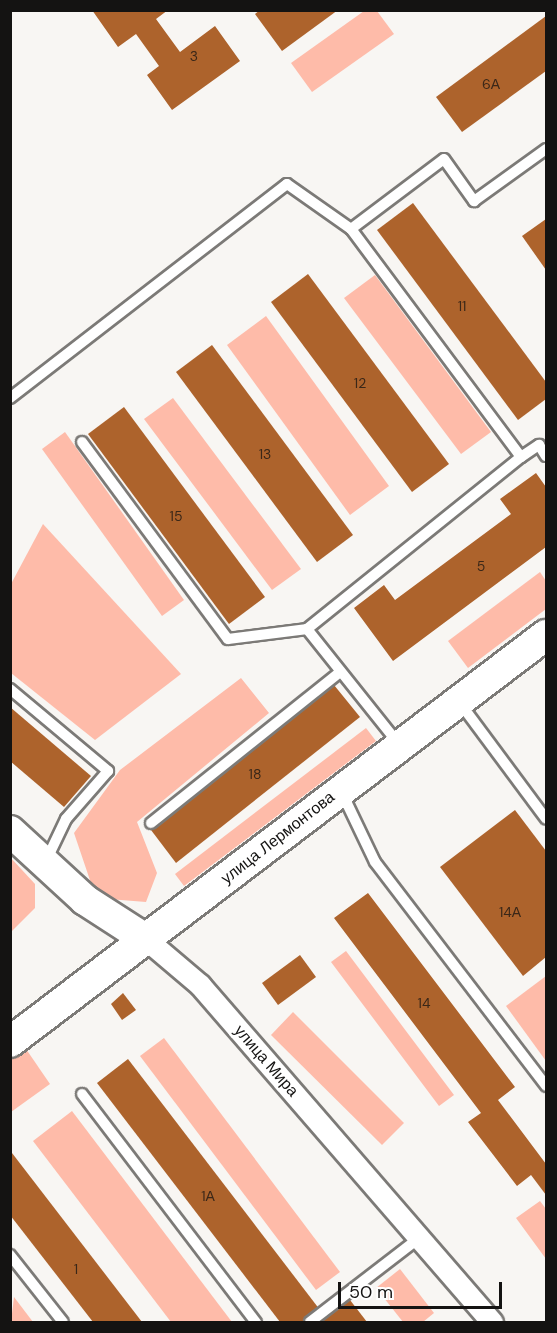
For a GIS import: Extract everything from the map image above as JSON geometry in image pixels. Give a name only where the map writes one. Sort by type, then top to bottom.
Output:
[{"type":"street","name":"улица Лермонтова","points":[[10,1042],[546,635]]},
{"type":"street","name":"улица Мира","points":[[10,831],[85,900],[147,940],[200,985],[492,1323]]},
{"type":"lane","points":[[351,229],[444,159],[474,201],[546,149]]},
{"type":"lane","points":[[10,398],[287,184],[351,229],[521,457]]},
{"type":"lane","points":[[82,442],[228,639],[307,629],[521,457],[538,445],[546,456]]},
{"type":"lane","points":[[307,629],[399,745]]},
{"type":"lane","points":[[151,823],[340,672]]},
{"type":"lane","points":[[10,689],[108,771],[66,819],[45,861]]},
{"type":"lane","points":[[458,701],[546,819]]},
{"type":"lane","points":[[341,790],[375,862],[546,1086]]},
{"type":"lane","points":[[82,1094],[256,1323]]},
{"type":"lane","points":[[310,1323],[418,1238]]},
{"type":"lane","points":[[10,1255],[63,1323]]},
{"type":"shaded area","points":[[364,11],[377,11],[394,34],[312,92],[291,63]]},
{"type":"shaded area","points":[[375,275],[491,432],[461,454],[344,298]]},
{"type":"shaded area","points":[[266,316],[389,486],[350,515],[227,345]]},
{"type":"shaded area","points":[[173,398],[301,569],[272,590],[144,419]]},
{"type":"shaded area","points":[[65,432],[184,600],[162,616],[42,449]]},
{"type":"shaded area","points":[[43,524],[181,674],[95,740],[11,673],[11,584]]},
{"type":"shaded area","points":[[540,572],[546,581],[546,609],[468,668],[448,641]]},
{"type":"shaded area","points":[[241,678],[269,713],[137,822],[157,873],[146,902],[96,898],[74,833],[120,770]]},
{"type":"shaded area","points":[[366,728],[376,741],[184,886],[175,874]]},
{"type":"shaded area","points":[[10,857],[35,884],[35,908],[11,932]]},
{"type":"shaded area","points":[[346,951],[454,1095],[439,1106],[331,962]]},
{"type":"shaded area","points":[[546,976],[546,1061],[506,1006]]},
{"type":"shaded area","points":[[293,1012],[404,1123],[382,1145],[271,1035]]},
{"type":"shaded area","points":[[164,1038],[340,1272],[316,1290],[140,1056]]},
{"type":"shaded area","points":[[26,1049],[50,1084],[11,1112],[10,1060]]},
{"type":"shaded area","points":[[72,1111],[232,1322],[171,1322],[33,1141]]},
{"type":"shaded area","points":[[540,1201],[546,1209],[546,1259],[516,1218]]},
{"type":"shaded area","points":[[400,1269],[434,1313],[423,1322],[403,1322],[376,1288]]},
{"type":"shaded area","points":[[14,1297],[33,1322],[11,1322]]},
{"type":"building","points":[[92,10],[168,10],[156,19],[180,52],[215,26],[240,61],[172,110],[147,75],[159,66],[136,34],[118,47]]},
{"type":"building","points":[[260,10],[338,10],[282,51],[255,14]]},
{"type":"building","points":[[546,16],[546,71],[462,132],[436,97]]},
{"type":"building","points":[[413,203],[546,382],[546,399],[518,420],[377,230]]},
{"type":"building","points":[[546,219],[546,270],[522,236]]},
{"type":"building","points":[[308,274],[449,464],[412,492],[271,302]]},
{"type":"building","points":[[212,345],[353,535],[317,562],[176,372]]},
{"type":"building","points":[[124,407],[265,597],[229,624],[88,434]]},
{"type":"building","points":[[536,473],[546,487],[546,547],[393,661],[354,608],[384,585],[395,600],[511,514],[500,499]]},
{"type":"building","points":[[334,685],[360,717],[176,863],[151,830]]},
{"type":"building","points":[[10,707],[91,776],[64,807],[10,761]]},
{"type":"building","points":[[515,810],[546,851],[546,957],[523,976],[440,867]]},
{"type":"building","points":[[368,893],[515,1087],[498,1100],[546,1164],[546,1195],[531,1175],[517,1186],[468,1122],[481,1113],[334,918]]},
{"type":"building","points":[[300,955],[316,977],[278,1005],[262,983]]},
{"type":"building","points":[[123,993],[136,1010],[122,1020],[111,1004]]},
{"type":"building","points":[[128,1059],[320,1310],[303,1322],[280,1322],[97,1083]]},
{"type":"building","points":[[12,1153],[142,1322],[93,1322],[10,1215]]},
{"type":"building","points":[[350,1300],[367,1322],[321,1322]]}]
